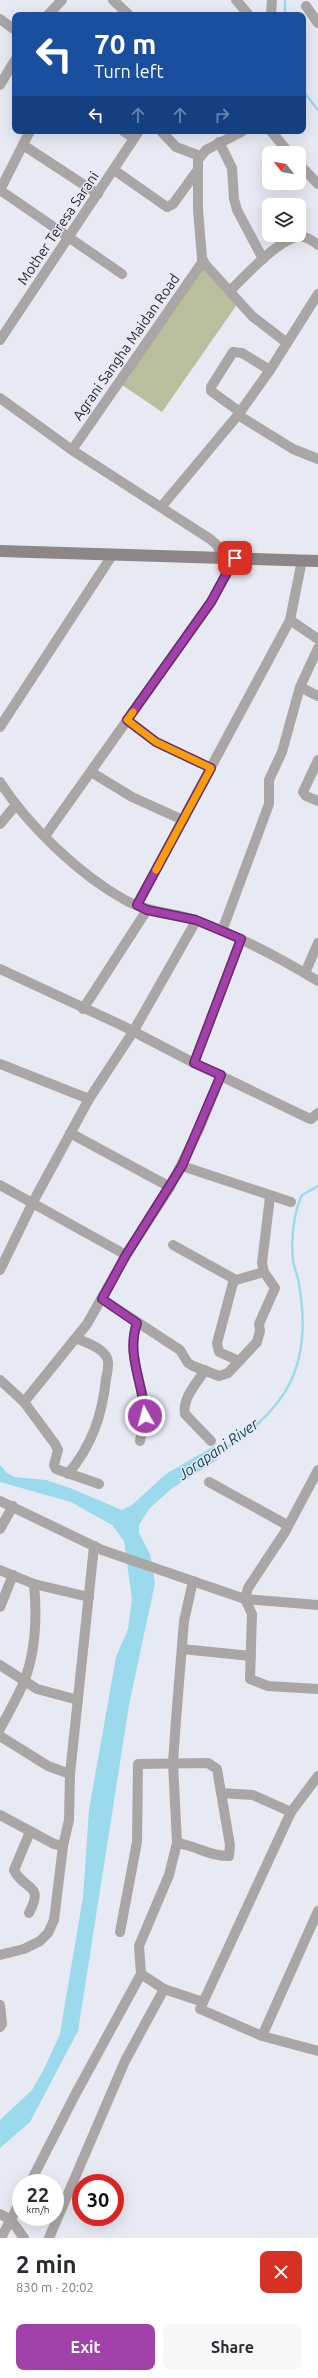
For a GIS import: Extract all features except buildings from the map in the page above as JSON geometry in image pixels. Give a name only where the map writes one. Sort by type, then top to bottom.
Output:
[{"type":"main road","points":[[0,551],[309,561]]},
{"type":"street","points":[[51,12],[62,0]]},
{"type":"street","points":[[113,0],[125,12]]},
{"type":"street","points":[[236,0],[246,12]]},
{"type":"street","points":[[271,12],[272,0]]},
{"type":"street","points":[[306,6],[318,23]]},
{"type":"street","points":[[0,19],[12,28]]},
{"type":"street","points":[[0,85],[12,65]]},
{"type":"street","points":[[28,134],[0,190],[70,236],[122,274]]},
{"type":"street","name":"Mother Teresa Sarani","points":[[0,340],[114,170],[136,134]]},
{"type":"street","points":[[164,134],[176,147],[200,156]]},
{"type":"street","points":[[236,134],[219,142],[200,156],[197,171],[203,261],[258,322],[287,343]]},
{"type":"street","points":[[273,134],[283,146]]},
{"type":"street","points":[[219,142],[232,168],[234,199],[237,210],[263,259]]},
{"type":"street","points":[[23,145],[98,194]]},
{"type":"street","points":[[114,170],[167,207],[173,204],[197,171]]},
{"type":"street","points":[[306,171],[318,184]]},
{"type":"street","points":[[230,291],[263,259],[297,236],[306,237],[318,245]]},
{"type":"street","name":"Agrani Sangha Maidan Road","points":[[72,450],[203,261]]},
{"type":"street","points":[[162,506],[239,414],[270,370],[318,294]]},
{"type":"street","points":[[270,370],[242,353],[233,352],[211,387],[211,391],[239,414],[293,449],[318,458]]},
{"type":"street","points":[[0,398],[72,450],[162,506],[217,545],[222,558]]},
{"type":"street","points":[[0,726],[113,554]]},
{"type":"street","points":[[45,836],[211,602],[235,558]]},
{"type":"street","points":[[83,1009],[142,908],[183,820],[290,620],[309,561]]},
{"type":"street","points":[[290,620],[318,639]]},
{"type":"street","points":[[222,931],[269,804],[269,780],[282,752],[300,687],[318,648]]},
{"type":"street","points":[[300,687],[318,696]]},
{"type":"street","points":[[127,720],[156,742],[211,768]]},
{"type":"street","points":[[318,760],[303,792],[306,796],[318,801]]},
{"type":"street","points":[[91,772],[132,797],[183,820]]},
{"type":"street","points":[[0,782],[15,806],[91,878],[142,908],[196,920],[241,939],[318,981]]},
{"type":"street","points":[[0,824],[15,806]]},
{"type":"street","points":[[0,1270],[33,1202],[89,1099],[133,1032],[196,920]]},
{"type":"street","points":[[194,1063],[241,939]]},
{"type":"street","points":[[305,973],[318,943]]},
{"type":"street","points":[[0,969],[306,1117],[311,1119],[318,1113]]},
{"type":"street","points":[[0,1064],[89,1099]]},
{"type":"street","points":[[24,1402],[87,1324],[126,1255],[170,1187],[182,1166],[221,1075]]},
{"type":"street","points":[[70,1133],[170,1187]]},
{"type":"street","points":[[182,1166],[270,1197],[291,1202]]},
{"type":"street","points":[[0,1185],[126,1255]]},
{"type":"street","points":[[102,1299],[180,1350],[188,1363],[204,1370],[223,1375],[257,1342],[260,1331],[259,1324],[274,1294],[275,1288],[264,1272],[264,1247],[270,1197]]},
{"type":"street","points":[[173,1245],[236,1280]]},
{"type":"street","points":[[239,1361],[224,1355],[217,1349],[232,1287],[236,1280],[264,1272]]},
{"type":"street","points":[[137,1323],[132,1337],[132,1350],[145,1416],[140,1441]]},
{"type":"street","points":[[68,1474],[84,1455],[97,1423],[104,1398],[108,1361],[102,1351],[76,1338]]},
{"type":"street","points":[[204,1370],[188,1396],[184,1409],[185,1414],[211,1441]]},
{"type":"street","points":[[0,1380],[24,1402],[58,1450],[54,1465],[56,1469],[99,1484]]},
{"type":"street","points":[[318,1470],[287,1525],[285,1532],[248,1588],[245,1599],[252,1614],[250,1679],[268,1686],[318,1689]]},
{"type":"street","points":[[209,1482],[287,1525]]},
{"type":"street","points":[[0,1501],[98,1548],[245,1599],[318,1604]]},
{"type":"street","points":[[0,1529],[13,1506]]},
{"type":"street","points":[[0,1955],[24,1949],[40,1942],[48,1934],[54,1920],[63,1846],[69,1820],[70,1774],[90,1597],[98,1548]]},
{"type":"street","points":[[0,1570],[34,1584],[90,1597]]},
{"type":"street","points":[[0,1607],[13,1576]]},
{"type":"street","points":[[35,2174],[141,1974],[139,1946],[169,1875],[177,1843],[173,1763],[184,1620],[193,1581]]},
{"type":"street","points":[[0,1729],[24,1681],[33,1644],[36,1610],[34,1584]]},
{"type":"street","points":[[182,1649],[251,1656]]},
{"type":"street","points":[[0,1666],[24,1681],[52,1694],[78,1700]]},
{"type":"street","points":[[0,1736],[48,1766],[70,1774]]},
{"type":"street","points":[[120,1932],[137,1842],[138,1764],[208,1763],[217,1770],[230,1845],[229,1856],[221,1856],[186,1844],[177,1843]]},
{"type":"street","points":[[318,1776],[290,1812],[200,2008],[262,2036],[318,2051]]},
{"type":"street","points":[[221,1793],[253,1794],[290,1812]]},
{"type":"street","points":[[0,1815],[54,1844],[63,1846]]},
{"type":"street","points":[[29,1913],[36,1897],[34,1891],[14,1870],[30,1832]]},
{"type":"street","points":[[262,2036],[318,1911]]},
{"type":"street","points":[[141,1974],[164,1989],[203,2002]]},
{"type":"street","points":[[49,2238],[125,2061],[164,1989]]},
{"type":"street","points":[[0,2005],[2,2024],[0,2027]]},
{"type":"street","points":[[0,2214],[11,2220],[24,2238]]},
{"type":"street","points":[[1,2238],[11,2220]]},
{"type":"green space","points":[[203,267],[238,303],[162,412],[122,385]]},
{"type":"water","points":[[214,1446],[217,1460],[171,1489],[149,1509],[139,1525],[139,1533],[150,1554],[155,1583],[129,1705],[78,2031],[30,2122],[0,2148],[0,2120],[32,2090],[44,2069],[60,2034],[83,1897],[89,1810],[116,1657],[128,1629],[132,1599],[124,1541],[112,1525],[71,1502],[0,1482],[0,1465],[7,1473],[14,1477],[46,1480],[70,1488],[122,1510],[132,1505],[166,1474]]},
{"type":"waterway","name":"Jorapani River","points":[[285,0],[285,12]]},
{"type":"waterway","name":"Jorapani River","points":[[306,95],[318,110]]},
{"type":"waterway","name":"Jorapani River","points":[[213,1457],[259,1423],[276,1405],[289,1386],[297,1364],[302,1341],[303,1314],[293,1260],[293,1227],[302,1195],[318,1186]]},
{"type":"slow traffic","points":[[133,712],[127,720],[156,742],[211,768],[156,870]]},
{"type":"route","points":[[145,1416],[132,1350],[132,1337],[137,1323],[102,1299],[126,1255],[182,1166],[221,1075],[194,1063],[241,939],[196,920],[147,910],[137,905],[211,768],[156,742],[127,720],[211,602],[235,558]]}]
